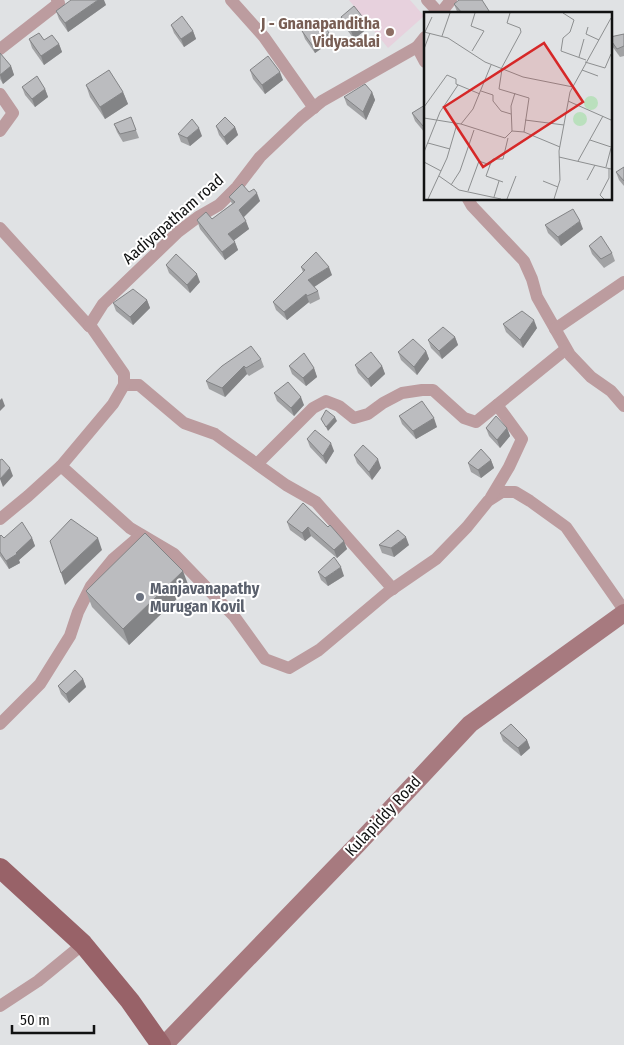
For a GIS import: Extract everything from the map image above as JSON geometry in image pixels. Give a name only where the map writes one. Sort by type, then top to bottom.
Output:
[{"type":"main road","name":"Kulapiddy Road","points":[[163,1045],[357,845],[470,724],[624,611]]},
{"type":"main road","points":[[0,868],[83,944],[163,1045]]},
{"type":"street","points":[[0,49],[59,3],[57,0]]},
{"type":"street","points":[[231,0],[264,37],[314,108]]},
{"type":"street","points":[[427,0],[438,12]]},
{"type":"street","points":[[442,12],[451,0]]},
{"type":"street","points":[[421,42],[424,57]]},
{"type":"street","name":"Aadiyapatham road","points":[[89,326],[102,304],[178,232],[218,205],[237,187],[260,157],[322,101],[421,42]]},
{"type":"street","points":[[0,94],[13,112],[0,131]]},
{"type":"street","points":[[469,200],[524,261],[537,297],[570,355],[591,377],[611,391],[624,406]]},
{"type":"street","points":[[0,228],[92,328],[124,374],[124,385],[113,404],[61,466],[0,519]]},
{"type":"street","points":[[555,329],[624,282]]},
{"type":"street","points":[[257,464],[313,408],[326,401],[339,406],[354,418],[368,414],[402,393],[433,390],[464,418],[476,422],[566,349]]},
{"type":"street","points":[[124,385],[139,385],[184,422],[215,434],[286,485],[316,502],[393,589]]},
{"type":"street","points":[[61,466],[130,528],[174,554],[234,616],[265,659],[290,668],[318,650],[393,589],[436,559],[467,527],[488,501],[509,467],[522,439],[497,405]]},
{"type":"street","points":[[488,501],[502,492],[515,492],[566,527],[624,611]]},
{"type":"street","points":[[0,724],[40,684],[70,636],[78,612],[91,586],[113,559],[142,535]]},
{"type":"street","points":[[0,1006],[38,981],[83,944]]},
{"type":"shaded area","name":"J - Gnanapanditha Vidyasalai","points":[[349,0],[410,0],[424,16],[388,48]]},
{"type":"building","points":[[71,0],[98,0],[65,23],[56,11]]},
{"type":"building","points":[[459,0],[482,0],[490,12],[461,12],[454,4]]},
{"type":"building","points":[[354,6],[365,20],[351,31],[341,17]]},
{"type":"building","points":[[182,16],[193,31],[181,39],[171,25]]},
{"type":"building","points":[[320,19],[329,33],[312,45],[302,31]]},
{"type":"building","points":[[39,33],[44,40],[52,35],[59,44],[41,56],[29,39]]},
{"type":"building","points":[[624,34],[624,46],[617,49],[612,42],[612,37]]},
{"type":"building","points":[[0,53],[11,66],[0,75]]},
{"type":"building","points":[[268,56],[280,72],[262,85],[250,70]]},
{"type":"building","points":[[109,70],[123,92],[100,107],[86,85]]},
{"type":"building","points":[[37,76],[45,89],[32,99],[22,87]]},
{"type":"building","points":[[365,84],[372,92],[363,112],[344,97]]},
{"type":"building","points":[[424,106],[424,126],[423,126],[412,113]]},
{"type":"building","points":[[131,117],[136,130],[120,134],[114,124]]},
{"type":"building","points":[[225,117],[235,127],[224,137],[216,126]]},
{"type":"building","points":[[192,119],[199,128],[187,138],[178,134]]},
{"type":"building","points":[[624,167],[624,181],[616,172]]},
{"type":"building","points":[[242,184],[249,192],[254,189],[257,193],[239,210],[246,221],[228,234],[235,242],[222,252],[197,220],[206,212],[212,219],[235,202],[229,197]]},
{"type":"building","points":[[573,209],[580,221],[558,237],[545,225]]},
{"type":"building","points":[[601,236],[612,253],[601,259],[589,246]]},
{"type":"building","points":[[316,252],[329,267],[308,280],[318,291],[307,296],[306,294],[284,312],[273,302],[305,270],[301,267]]},
{"type":"building","points":[[176,254],[197,274],[187,285],[166,265]]},
{"type":"building","points":[[133,289],[147,300],[130,317],[113,303]]},
{"type":"building","points":[[522,311],[534,320],[520,340],[503,324]]},
{"type":"building","points":[[443,327],[455,337],[439,351],[428,340]]},
{"type":"building","points":[[413,339],[426,351],[414,367],[398,352]]},
{"type":"building","points":[[251,346],[261,359],[246,368],[244,366],[222,388],[206,381],[222,366]]},
{"type":"building","points":[[371,352],[382,366],[368,379],[355,365]]},
{"type":"building","points":[[304,353],[314,368],[303,378],[289,366]]},
{"type":"building","points":[[288,382],[301,397],[291,408],[274,393]]},
{"type":"building","points":[[422,401],[434,418],[413,431],[399,416]]},
{"type":"building","points":[[326,410],[335,417],[326,427],[321,419]]},
{"type":"building","points":[[496,416],[507,428],[497,440],[486,428]]},
{"type":"building","points":[[315,430],[331,443],[323,456],[307,439]]},
{"type":"building","points":[[363,445],[378,459],[369,472],[354,455]]},
{"type":"building","points":[[481,449],[491,460],[478,470],[468,463]]},
{"type":"building","points":[[2,459],[10,468],[0,479],[0,460]]},
{"type":"building","points":[[303,503],[328,527],[330,525],[344,541],[334,550],[308,527],[302,533],[287,522]]},
{"type":"building","points":[[71,519],[98,538],[61,573],[50,541]]},
{"type":"building","points":[[22,522],[32,538],[17,554],[6,561],[0,552],[0,536],[4,538]]},
{"type":"building","points":[[398,530],[406,537],[391,548],[379,545]]},
{"type":"building","name":"Manjavanapathy Murugan Kovil","points":[[145,533],[183,571],[123,629],[86,591]]},
{"type":"building","points":[[334,557],[341,567],[325,578],[318,572]]},
{"type":"building","points":[[75,670],[83,679],[66,694],[58,686]]},
{"type":"building","points":[[511,724],[527,740],[518,748],[500,733]]},
{"type":"place","name":"J - Gnanapanditha Vidyasalai","points":[[390,32]]},
{"type":"place","name":"Manjavanapathy Murugan Kovil","points":[[140,597]]}]
